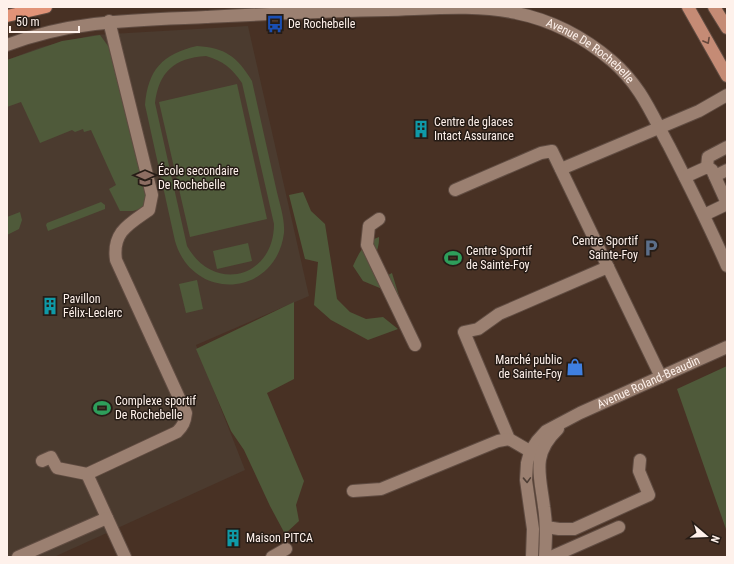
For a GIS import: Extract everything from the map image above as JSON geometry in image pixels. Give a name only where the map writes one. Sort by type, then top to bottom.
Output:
[{"type":"highway","points":[[7,16],[46,7]]},
{"type":"main road","points":[[688,7],[727,76]]},
{"type":"main road","points":[[714,7],[727,28]]},
{"type":"street","name":"Avenue De Rochebelle","points":[[7,45],[44,32],[109,21],[361,10],[473,9],[516,12],[554,25],[592,46],[612,61],[629,78],[647,102],[704,215],[727,266]]},
{"type":"street","points":[[42,461],[51,457],[57,468],[87,474],[177,432],[184,425],[186,420],[186,413],[116,260],[114,249],[118,237],[131,223],[149,210],[152,195],[109,21]]},
{"type":"street","points":[[561,169],[699,111],[727,95]]},
{"type":"street","points":[[704,215],[725,205],[726,198],[711,172],[708,157],[727,147]]},
{"type":"street","points":[[456,190],[541,153],[552,152],[661,377]]},
{"type":"street","points":[[685,177],[727,170]]},
{"type":"street","points":[[379,219],[369,226],[367,245],[415,345]]},
{"type":"street","points":[[535,455],[509,439],[464,332],[478,329],[499,314],[608,267]]},
{"type":"street","name":"Avenue Roland-Beaudin","points":[[532,557],[533,529],[526,480],[535,455],[550,437],[569,419],[727,347]]},
{"type":"street","points":[[353,491],[381,489],[498,440],[509,439]]},
{"type":"street","name":"Avenue Roland-Beaudin","points":[[535,455],[546,527],[545,557]]},
{"type":"street","points":[[546,527],[574,529],[649,495],[639,471],[640,460]]},
{"type":"street","points":[[87,474],[125,557]]},
{"type":"street","points":[[18,557],[107,518]]},
{"type":"street","points":[[551,557],[565,554],[619,527]]},
{"type":"street","points":[[272,557],[286,549]]},
{"type":"shaded area","name":"École secondaire De Rochebelle","points":[[248,26],[309,296],[196,345],[245,470],[54,557],[7,557],[7,60],[41,47],[94,35]]},
{"type":"green space","points":[[100,35],[111,50],[146,190],[147,200],[143,208],[133,211],[120,211],[109,189],[116,185],[91,130],[84,132],[83,129],[75,132],[72,130],[40,143],[21,102],[7,107],[7,60],[62,41]]},
{"type":"green space","points":[[197,46],[223,51],[241,65],[252,81],[282,210],[284,233],[278,254],[266,270],[251,280],[233,284],[215,283],[198,275],[185,261],[175,241],[145,105],[149,82],[159,65],[166,59],[185,49]],"holes":[[[206,56],[227,66],[235,73],[242,83],[274,224],[271,242],[264,257],[254,267],[241,273],[226,274],[212,270],[198,261],[187,246],[155,103],[160,83],[164,75],[170,69],[185,60],[195,57]]]},
{"type":"green space","points":[[237,84],[267,219],[190,237],[159,102]]},
{"type":"green space","points":[[303,192],[311,211],[325,224],[337,299],[350,312],[366,319],[383,317],[398,329],[368,340],[331,320],[314,305],[318,262],[305,259],[289,195]]},
{"type":"green space","points":[[101,202],[105,205],[105,209],[48,231],[46,225],[47,223]]},
{"type":"green space","points":[[20,212],[22,220],[19,229],[7,235],[7,217]]},
{"type":"green space","points":[[379,237],[373,272],[382,278],[392,273],[399,296],[363,281],[353,266],[363,248]]},
{"type":"green space","points":[[248,243],[252,261],[217,269],[213,251]]},
{"type":"green space","points":[[197,280],[203,309],[186,313],[179,284]]},
{"type":"green space","points":[[294,302],[294,379],[267,393],[304,481],[296,505],[299,521],[285,534],[244,450],[231,431],[196,349]]},
{"type":"green space","points":[[727,366],[727,532],[677,389]]},
{"type":"place","name":"De Rochebelle","points":[[275,24]]},
{"type":"place","name":"Centre de glaces Intact Assurance","points":[[421,129]]},
{"type":"place","name":"École secondaire De Rochebelle","points":[[145,178]]},
{"type":"place","name":"Centre Sportif Sainte-Foy","points":[[651,248]]},
{"type":"place","name":"Centre Sportif de Sainte-Foy","points":[[453,258]]},
{"type":"place","name":"Pavillon Félix-Leclerc","points":[[50,306]]},
{"type":"place","name":"Marché public de Sainte-Foy","points":[[575,367]]},
{"type":"place","name":"Complexe sportif De Rochebelle","points":[[102,408]]},
{"type":"place","name":"Maison PITCA","points":[[233,538]]}]
